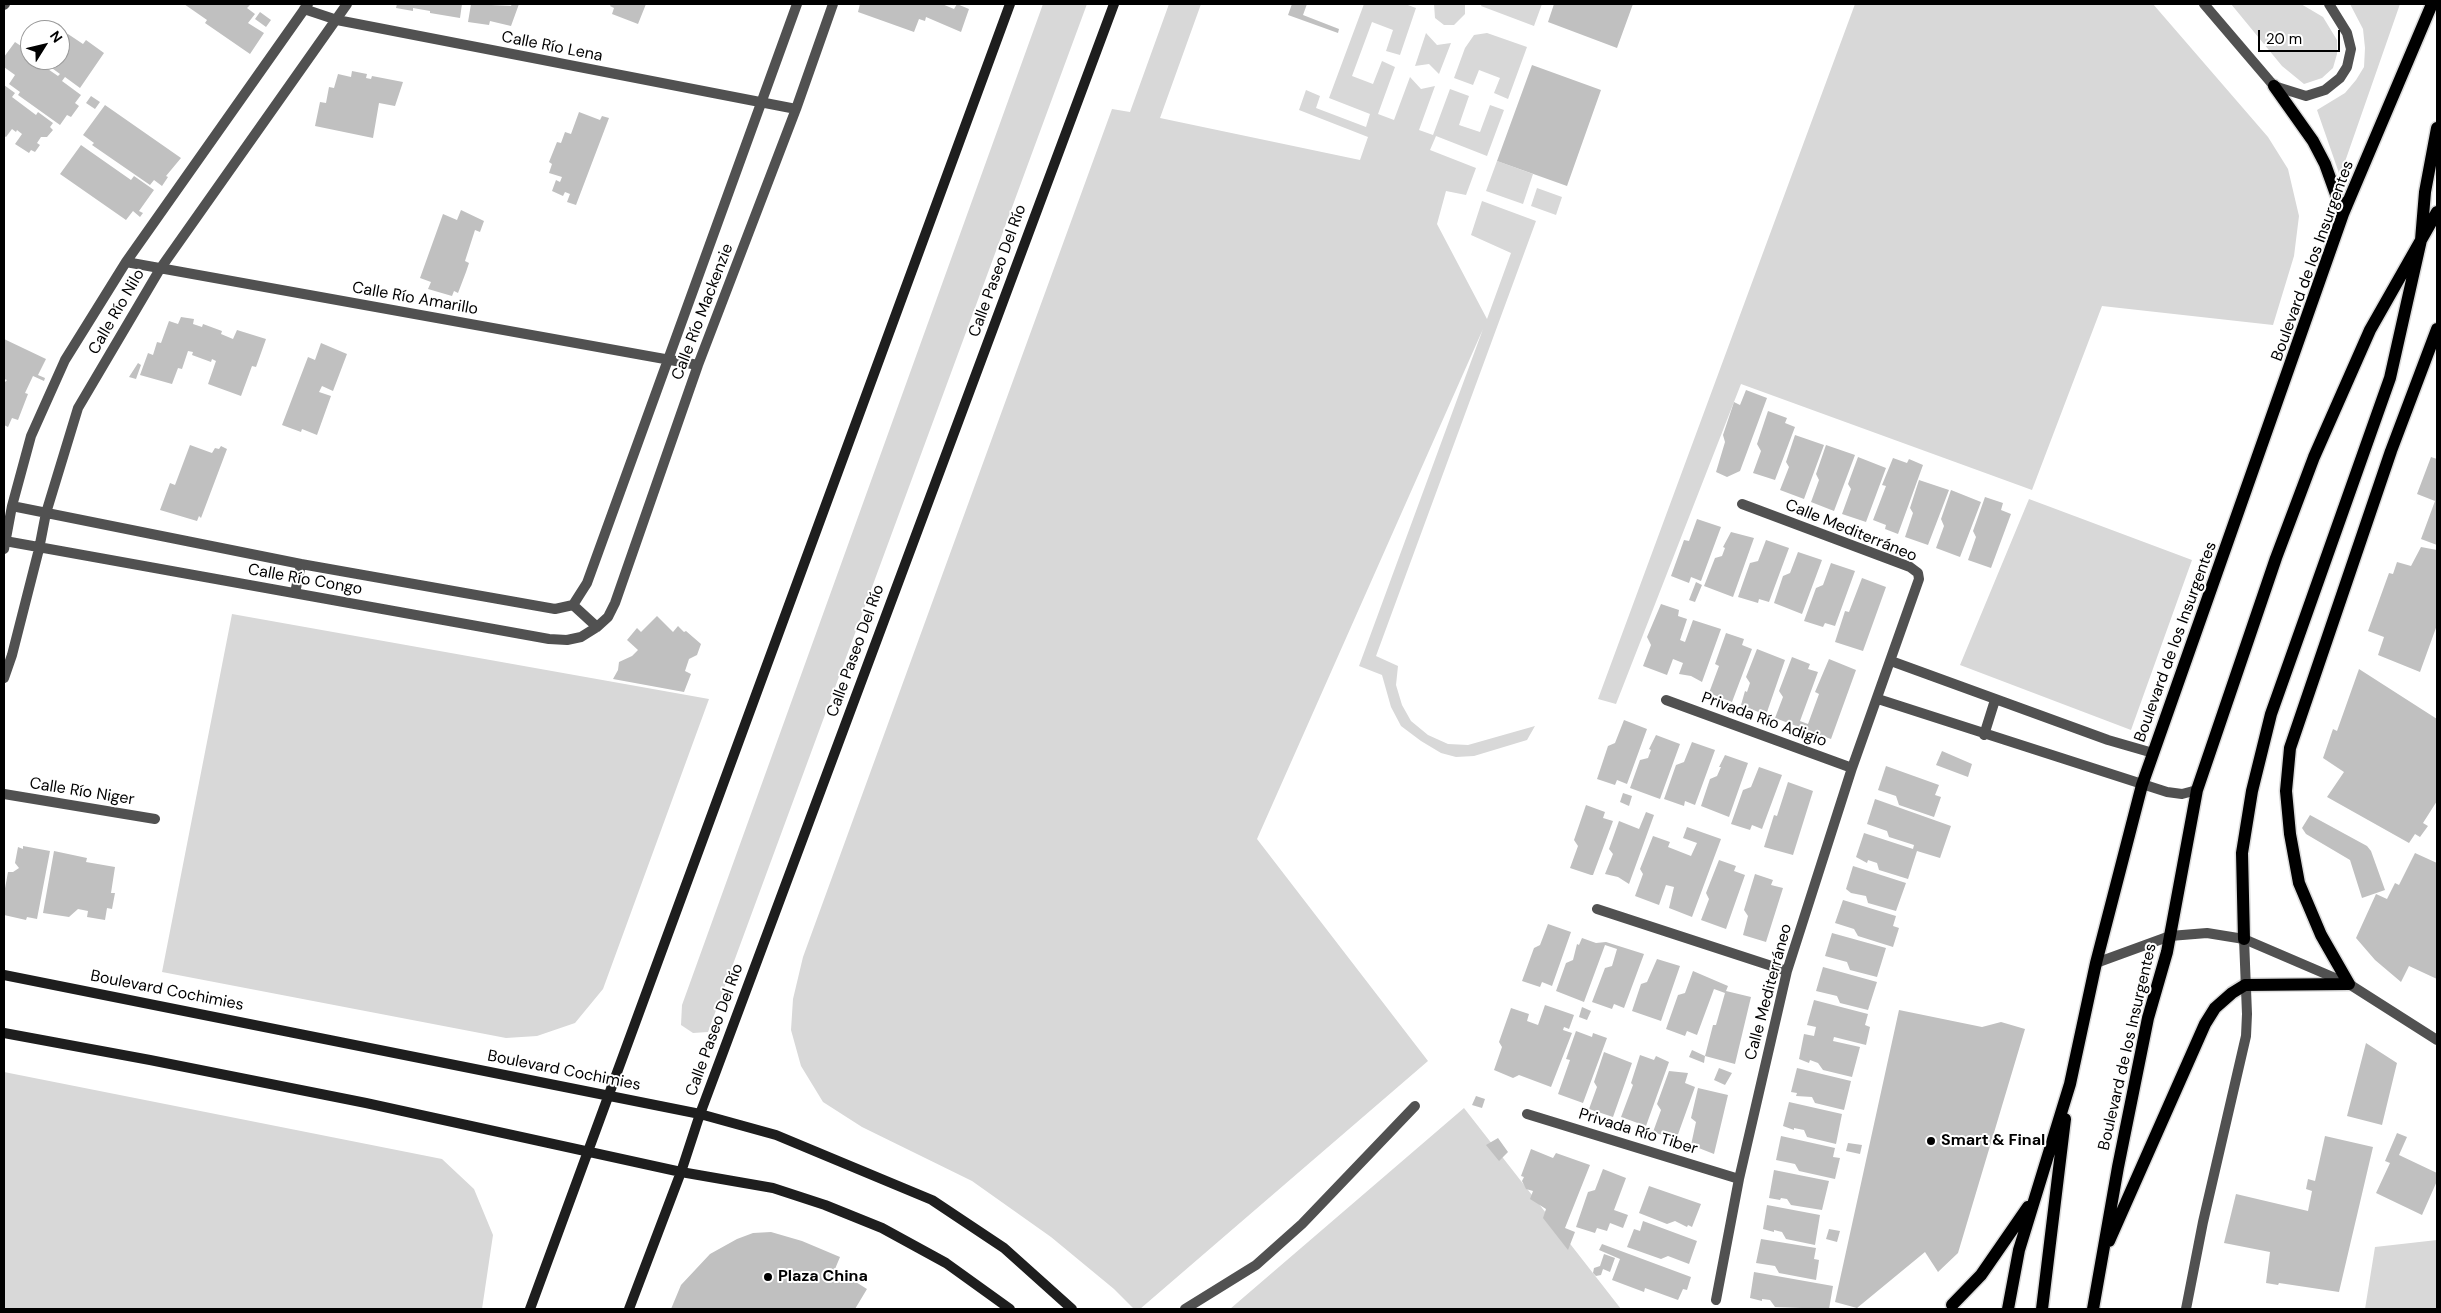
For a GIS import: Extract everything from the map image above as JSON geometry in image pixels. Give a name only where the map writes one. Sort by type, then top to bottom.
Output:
[{"type":"main road","points":[[530,1309],[1010,4]]},
{"type":"main road","name":"Calle Paseo Del Río","points":[[630,1309],[681,1172],[700,1114],[1114,4]]},
{"type":"main road","name":"Boulevard de los Insurgentes","points":[[2008,1309],[2019,1250],[2070,1084],[2096,963],[2142,785],[2296,355],[2343,214],[2432,4]]},
{"type":"main road","points":[[2274,86],[2313,141],[2325,164],[2343,214]]},
{"type":"main road","points":[[2244,939],[2242,853],[2254,782],[2271,714],[2390,378],[2421,240],[2425,192],[2437,128]]},
{"type":"main road","name":"Boulevard de los Insurgentes","points":[[2093,1309],[2148,1018],[2170,936],[2197,790],[2276,558],[2314,457],[2370,330],[2437,212]]},
{"type":"main road","points":[[2101,1259],[2205,1024],[2215,1008],[2232,992],[2245,985],[2349,984],[2321,935],[2299,883],[2290,834],[2286,791],[2290,748],[2392,451],[2437,329]]},
{"type":"main road","name":"Boulevard Cochimies","points":[[4,975],[609,1095],[700,1114],[776,1135],[932,1200],[1004,1248],[1072,1309]]},
{"type":"main road","points":[[4,1033],[197,1069],[681,1172],[773,1188],[825,1205],[882,1228],[946,1263],[1010,1309]]},
{"type":"main road","points":[[2042,1309],[2070,1084]]},
{"type":"main road","points":[[1950,1307],[1981,1275],[2035,1197]]},
{"type":"street","name":"Calle Río Nilo","points":[[4,678],[39,549],[46,513],[78,408],[160,269],[347,4]]},
{"type":"street","name":"Calle Río Mackenzie","points":[[573,605],[587,583],[797,4]]},
{"type":"street","name":"Calle Río Mackenzie","points":[[597,627],[608,617],[616,603],[698,365],[796,109],[833,4]]},
{"type":"street","points":[[2204,4],[2274,86],[2306,96],[2325,90],[2340,78],[2347,67],[2351,49],[2347,33],[2329,4]]},
{"type":"street","name":"Calle Río Nilo","points":[[4,545],[12,506],[31,436],[65,360],[126,262],[306,6]]},
{"type":"street","name":"Calle Río Lena","points":[[306,6],[337,20],[796,109]]},
{"type":"street","name":"Calle Río Amarillo","points":[[126,262],[698,365]]},
{"type":"street","name":"Calle Mediterráneo","points":[[1716,1300],[1739,1179],[1787,971],[1852,768],[1919,579],[1918,574],[1910,567],[1742,504]]},
{"type":"street","name":"Calle Río Congo","points":[[12,506],[301,564],[555,609],[573,605]]},
{"type":"street","name":"Calle Río Congo","points":[[4,545],[39,549],[295,593],[550,639],[567,640],[581,637],[597,627]]},
{"type":"street","points":[[295,593],[301,564]]},
{"type":"street","points":[[573,605],[597,627]]},
{"type":"street","points":[[1891,662],[1995,700],[2153,753]]},
{"type":"street","points":[[1878,699],[2142,785],[2182,794],[2197,790]]},
{"type":"street","name":"Privada Río Adigio","points":[[1666,700],[1852,768]]},
{"type":"street","points":[[1984,734],[1995,700]]},
{"type":"street","name":"Calle Río Niger","points":[[4,794],[155,819]]},
{"type":"street","points":[[1597,909],[1787,971]]},
{"type":"street","points":[[2096,963],[2170,936],[2207,932],[2244,939],[2349,984],[2437,1040]]},
{"type":"street","points":[[2186,1309],[2203,1222],[2246,1036],[2244,939]]},
{"type":"street","points":[[1185,1309],[1256,1265],[1296,1230],[1415,1106]]},
{"type":"street","name":"Privada Río Tiber","points":[[1527,1114],[1739,1179]]},
{"type":"shaded area","points":[[1043,4],[1087,4],[708,1032],[693,1033],[681,1025],[682,1005]]},
{"type":"shaded area","points":[[1169,4],[1201,4],[1160,118],[1360,160],[1368,137],[1299,110],[1306,90],[1320,96],[1316,108],[1366,127],[1370,114],[1329,98],[1364,4],[1405,4],[1416,8],[1400,55],[1386,51],[1393,30],[1372,22],[1352,76],[1373,84],[1382,61],[1395,67],[1378,114],[1394,120],[1410,77],[1421,89],[1435,86],[1419,130],[1433,135],[1450,89],[1469,96],[1459,125],[1480,132],[1490,105],[1504,110],[1487,156],[1436,136],[1430,150],[1476,168],[1466,195],[1446,191],[1437,224],[1487,319],[1511,253],[1471,235],[1482,201],[1536,221],[1376,656],[1398,666],[1396,685],[1402,705],[1411,721],[1428,735],[1448,744],[1468,745],[1535,726],[1527,740],[1474,756],[1456,757],[1441,753],[1401,726],[1391,707],[1382,675],[1359,666],[1483,329],[1257,839],[1428,1061],[1140,1309],[1134,1309],[1114,1289],[1051,1237],[972,1181],[862,1127],[823,1102],[801,1066],[791,1030],[793,999],[803,957],[1112,109],[1130,112]]},
{"type":"shaded area","points":[[1434,4],[1465,4],[1465,14],[1454,25],[1444,25],[1435,18]]},
{"type":"shaded area","points":[[1482,4],[1542,4],[1534,26],[1481,6]]},
{"type":"shaded area","points":[[1855,4],[2153,4],[2268,137],[2288,169],[2299,216],[2294,256],[2273,325],[2102,306],[2032,490],[1741,384],[1616,704],[1598,699]]},
{"type":"shaded area","points":[[2231,4],[2301,4],[2323,17],[2337,40],[2337,54],[2333,68],[2322,78],[2304,84],[2282,66]]},
{"type":"shaded area","points":[[2350,4],[2400,4],[2340,176],[2317,110],[2345,93],[2364,67],[2363,29]]},
{"type":"shaded area","points":[[1426,33],[1437,45],[1451,43],[1439,74],[1429,64],[1415,66]]},
{"type":"shaded area","points":[[1487,33],[1527,47],[1508,99],[1494,93],[1500,78],[1479,70],[1473,85],[1454,78],[1465,48],[1474,35]]},
{"type":"shaded area","points":[[1497,161],[1533,174],[1523,204],[1486,191]]},
{"type":"shaded area","points":[[1537,188],[1562,197],[1556,215],[1531,206]]},
{"type":"shaded area","points":[[2029,499],[2192,560],[2131,730],[1960,665]]},
{"type":"shaded area","points":[[232,614],[709,699],[603,989],[575,1023],[537,1036],[506,1038],[162,972]]},
{"type":"shaded area","points":[[4,1072],[442,1159],[474,1189],[493,1235],[482,1309],[4,1309]]},
{"type":"shaded area","points":[[1464,1108],[1621,1309],[1230,1309]]},
{"type":"shaded area","points":[[2437,1240],[2437,1309],[2365,1309],[2375,1247]]},
{"type":"building","points":[[184,4],[248,4],[250,5],[247,8],[255,14],[248,23],[264,33],[250,54],[205,23],[207,20]]},
{"type":"building","points":[[397,4],[462,4],[460,18],[413,8],[413,11],[396,8]]},
{"type":"building","points":[[471,4],[511,6],[512,4],[519,4],[511,26],[490,21],[489,25],[468,22]]},
{"type":"building","points":[[611,4],[646,4],[638,24],[612,14],[614,8],[610,6]]},
{"type":"building","points":[[860,4],[942,4],[954,9],[957,4],[969,9],[961,32],[926,17],[925,21],[919,19],[914,32],[858,12]]},
{"type":"building","points":[[1292,4],[1307,4],[1303,15],[1339,29],[1338,33],[1288,15]]},
{"type":"building","points":[[1554,4],[1633,4],[1617,48],[1548,22]]},
{"type":"building","points":[[260,12],[271,20],[266,27],[255,19]]},
{"type":"building","points":[[70,35],[83,44],[86,40],[104,53],[80,88],[65,77],[62,81],[81,95],[75,103],[79,106],[71,117],[67,115],[60,125],[18,95],[20,92],[9,84],[15,75],[4,67],[4,57],[15,42],[20,45],[20,70],[49,70],[58,76],[60,74],[55,70],[70,70]]},
{"type":"building","points":[[1532,65],[1601,90],[1567,186],[1497,161]]},
{"type":"building","points":[[352,71],[367,74],[366,78],[371,79],[372,76],[403,82],[395,106],[379,103],[373,138],[315,126],[320,102],[326,103],[329,87],[334,88],[338,74],[351,77]]},
{"type":"building","points":[[4,85],[15,93],[12,97],[36,115],[38,112],[53,123],[50,127],[53,130],[47,137],[41,137],[37,143],[40,145],[35,152],[31,150],[29,153],[15,144],[22,134],[17,130],[16,132],[12,129],[6,137],[4,136]]},
{"type":"building","points":[[91,96],[100,102],[95,109],[86,103]]},
{"type":"building","points":[[105,105],[181,158],[166,176],[168,177],[162,186],[154,180],[150,185],[92,145],[94,143],[83,135]]},
{"type":"building","points":[[579,112],[600,120],[602,116],[609,118],[576,205],[567,202],[570,194],[565,192],[563,196],[552,191],[556,180],[560,182],[562,177],[549,173],[552,164],[549,162],[557,142],[561,143],[565,132],[571,134]]},
{"type":"building","points":[[81,145],[131,180],[134,176],[154,190],[139,211],[143,213],[140,217],[133,211],[126,220],[60,174]]},
{"type":"building","points":[[461,210],[484,221],[480,232],[475,230],[465,261],[469,263],[466,272],[458,293],[454,291],[452,296],[428,289],[431,282],[420,278],[443,214],[457,220]]},
{"type":"building","points":[[181,317],[194,319],[193,324],[202,327],[203,324],[222,331],[221,334],[233,339],[237,330],[266,339],[256,367],[252,366],[241,396],[208,384],[216,361],[212,359],[211,362],[192,355],[193,352],[188,351],[182,369],[178,368],[172,384],[140,375],[148,353],[153,355],[157,342],[161,343],[169,321],[178,324]]},
{"type":"building","points":[[4,339],[46,359],[38,375],[45,378],[44,381],[33,376],[25,393],[28,394],[18,420],[12,418],[8,427],[4,425],[4,383],[7,380],[4,379]]},
{"type":"building","points":[[321,343],[347,354],[333,391],[322,386],[319,392],[331,396],[317,435],[302,429],[301,432],[282,425],[308,357],[315,360]]},
{"type":"building","points":[[138,363],[141,365],[136,379],[129,377]]},
{"type":"building","points":[[1746,390],[1767,398],[1740,471],[1727,477],[1716,472],[1725,442],[1723,435],[1734,402],[1740,405]]},
{"type":"building","points":[[1768,411],[1787,418],[1785,423],[1795,427],[1775,480],[1753,473],[1761,451],[1757,444]]},
{"type":"building","points":[[1795,435],[1824,445],[1804,499],[1780,490],[1789,467],[1786,462]]},
{"type":"building","points":[[190,445],[212,453],[215,448],[219,449],[221,446],[227,449],[201,518],[199,516],[197,521],[160,510],[170,483],[175,485]]},
{"type":"building","points":[[1826,445],[1855,455],[1834,511],[1811,502],[1819,480],[1816,474]]},
{"type":"building","points":[[1858,457],[1886,468],[1866,522],[1842,514],[1851,489],[1848,484]]},
{"type":"building","points":[[2431,457],[2437,459],[2437,545],[2421,539],[2435,501],[2417,494]]},
{"type":"building","points":[[1893,458],[1907,463],[1909,459],[1923,465],[1898,534],[1885,529],[1886,525],[1873,520],[1886,486],[1882,485]]},
{"type":"building","points":[[1919,480],[1949,490],[1928,545],[1905,537],[1913,513],[1910,508]]},
{"type":"building","points":[[1951,490],[1981,502],[1960,557],[1936,548],[1944,526],[1941,519]]},
{"type":"building","points":[[1985,497],[2003,503],[2001,510],[2011,514],[1991,568],[1968,560],[1976,537],[1973,531]]},
{"type":"building","points":[[1697,519],[1721,527],[1701,581],[1691,577],[1689,583],[1671,576],[1684,540],[1689,541]]},
{"type":"building","points":[[1731,532],[1754,538],[1733,597],[1704,586],[1715,558],[1722,556],[1725,548],[1723,547]]},
{"type":"building","points":[[1766,540],[1789,548],[1769,602],[1759,599],[1758,603],[1738,597],[1750,563],[1758,561]]},
{"type":"building","points":[[2421,547],[2437,550],[2437,625],[2420,672],[2378,655],[2384,637],[2368,631],[2389,573],[2393,574],[2397,562],[2411,566]]},
{"type":"building","points":[[1798,552],[1822,560],[1802,614],[1774,603],[1783,576],[1790,573]]},
{"type":"building","points":[[1831,563],[1855,571],[1835,626],[1825,623],[1823,627],[1804,621],[1816,588],[1823,585]]},
{"type":"building","points":[[1862,578],[1886,587],[1863,651],[1835,642],[1845,611],[1849,612]]},
{"type":"building","points":[[1696,582],[1702,585],[1695,602],[1689,600]]},
{"type":"building","points":[[1661,604],[1679,610],[1678,616],[1687,619],[1680,640],[1685,642],[1693,620],[1721,629],[1702,682],[1691,676],[1679,674],[1683,663],[1673,659],[1667,675],[1643,666],[1651,645],[1647,637]]},
{"type":"building","points":[[657,616],[673,632],[678,626],[701,644],[697,655],[689,659],[685,671],[691,674],[684,692],[613,679],[618,670],[619,662],[632,656],[638,650],[627,640],[637,628],[641,632]]},
{"type":"building","points":[[1726,633],[1744,639],[1742,645],[1752,649],[1732,702],[1709,693],[1719,666],[1715,664]]},
{"type":"building","points":[[1757,649],[1785,660],[1766,715],[1741,705],[1745,691],[1747,692],[1750,683],[1746,677]]},
{"type":"building","points":[[1792,657],[1810,664],[1808,669],[1818,672],[1800,721],[1808,724],[1819,694],[1815,692],[1829,659],[1856,670],[1831,739],[1775,718],[1783,697],[1779,691]]},
{"type":"building","points":[[2359,669],[2437,719],[2437,801],[2423,823],[2428,826],[2420,837],[2415,834],[2409,843],[2327,797],[2344,772],[2323,758],[2333,729],[2337,731]]},
{"type":"building","points":[[1624,720],[1647,729],[1627,784],[1617,780],[1615,785],[1597,779],[1608,746],[1615,743]]},
{"type":"building","points":[[1656,735],[1680,744],[1660,799],[1630,788],[1640,760],[1648,758],[1651,750],[1649,749]]},
{"type":"building","points":[[1692,742],[1715,750],[1695,805],[1685,801],[1684,806],[1664,799],[1676,765],[1684,762]]},
{"type":"building","points":[[1942,751],[1972,764],[1968,777],[1936,765]]},
{"type":"building","points":[[1725,755],[1748,763],[1729,817],[1701,806],[1710,779],[1717,776]]},
{"type":"building","points":[[1886,766],[1939,785],[1935,795],[1941,797],[1934,817],[1899,805],[1896,796],[1878,790]]},
{"type":"building","points":[[1759,767],[1782,775],[1762,829],[1752,825],[1750,830],[1731,824],[1743,790],[1751,787]]},
{"type":"building","points":[[1788,782],[1813,791],[1793,855],[1764,847],[1774,815],[1777,816]]},
{"type":"building","points":[[1623,793],[1632,796],[1629,806],[1620,802]]},
{"type":"building","points":[[1875,799],[1951,826],[1940,858],[1917,851],[1908,879],[1879,870],[1877,863],[1868,860],[1867,863],[1856,857],[1864,833],[1913,849],[1914,845],[1889,837],[1887,831],[1867,824]]},
{"type":"building","points":[[1586,805],[1605,812],[1603,818],[1613,821],[1593,875],[1570,868],[1578,846],[1574,840]]},
{"type":"building","points":[[1646,812],[1654,815],[1629,884],[1618,877],[1605,874],[1613,854],[1609,849],[1619,821],[1639,829]]},
{"type":"building","points":[[2310,815],[2367,846],[2371,851],[2385,890],[2362,898],[2350,860],[2306,834],[2302,828]]},
{"type":"building","points":[[1687,827],[1721,839],[1692,917],[1669,908],[1674,887],[1666,885],[1659,905],[1635,896],[1643,874],[1640,869],[1653,836],[1670,842],[1668,847],[1691,856],[1697,843],[1683,838]]},
{"type":"building","points":[[23,846],[50,851],[37,919],[27,917],[26,920],[4,915],[4,894],[8,872],[13,872],[19,868],[15,863],[18,847],[23,849]]},
{"type":"building","points":[[54,851],[87,858],[86,862],[115,867],[111,893],[115,893],[112,909],[107,908],[105,920],[87,917],[88,911],[78,909],[69,917],[43,913]]},
{"type":"building","points":[[2415,853],[2437,863],[2437,979],[2409,966],[2401,982],[2375,960],[2356,938],[2376,894],[2387,899],[2395,883],[2399,885]]},
{"type":"building","points":[[1719,860],[1736,866],[1734,871],[1745,875],[1726,929],[1701,920],[1709,899],[1706,893]]},
{"type":"building","points":[[1853,866],[1906,883],[1896,911],[1868,903],[1866,896],[1851,893],[1846,889]]},
{"type":"building","points":[[1755,874],[1773,880],[1771,885],[1783,888],[1766,942],[1743,935],[1748,916],[1744,910]]},
{"type":"building","points":[[1843,900],[1896,916],[1893,926],[1899,928],[1893,947],[1858,936],[1854,929],[1835,923]]},
{"type":"building","points":[[1548,924],[1571,932],[1552,986],[1542,982],[1540,987],[1522,981],[1534,948],[1540,945]]},
{"type":"building","points":[[1832,933],[1886,948],[1877,977],[1850,970],[1847,962],[1825,956]]},
{"type":"building","points":[[1582,938],[1596,943],[1606,942],[1644,954],[1624,1008],[1614,1004],[1612,1009],[1592,1002],[1605,968],[1612,966],[1617,949],[1605,945],[1584,1002],[1556,991],[1566,963],[1573,960],[1577,944],[1579,945]]},
{"type":"building","points":[[1657,959],[1680,966],[1661,1021],[1632,1011],[1641,984],[1647,982]]},
{"type":"building","points":[[1823,967],[1877,982],[1868,1010],[1840,1003],[1837,996],[1816,991]]},
{"type":"building","points":[[1693,971],[1728,986],[1726,991],[1751,997],[1735,1064],[1705,1056],[1713,1025],[1716,1025],[1725,993],[1714,989],[1697,1035],[1687,1031],[1685,1036],[1666,1029],[1678,995],[1685,993]]},
{"type":"building","points":[[1814,1000],[1868,1014],[1865,1025],[1870,1027],[1866,1045],[1834,1037],[1833,1041],[1860,1047],[1852,1077],[1823,1070],[1818,1063],[1810,1060],[1809,1063],[1799,1059],[1804,1034],[1814,1036],[1816,1027],[1807,1025]]},
{"type":"building","points":[[1545,1005],[1574,1015],[1569,1029],[1564,1027],[1563,1030],[1572,1033],[1551,1087],[1519,1075],[1513,1078],[1494,1070],[1502,1047],[1499,1042],[1511,1008],[1529,1014],[1527,1021],[1538,1025]]},
{"type":"building","points":[[1582,1007],[1591,1011],[1587,1020],[1579,1017]]},
{"type":"building","name":"Smart & Final","points":[[1899,1010],[1982,1027],[2001,1022],[2025,1029],[1958,1253],[1938,1272],[1925,1252],[1857,1308],[1835,1302]]},
{"type":"building","points":[[1576,1031],[1592,1037],[1593,1033],[1607,1038],[1583,1103],[1558,1094],[1570,1060],[1566,1059]]},
{"type":"building","points":[[2366,1043],[2397,1063],[2382,1125],[2347,1116]]},
{"type":"building","points":[[1692,1050],[1705,1056],[1704,1063],[1689,1057]]},
{"type":"building","points":[[1604,1052],[1632,1063],[1613,1117],[1589,1109],[1597,1087],[1594,1082]]},
{"type":"building","points":[[1640,1055],[1654,1060],[1656,1056],[1669,1062],[1646,1126],[1621,1117],[1633,1085],[1631,1083]]},
{"type":"building","points":[[1719,1068],[1732,1073],[1725,1085],[1714,1080]]},
{"type":"building","points":[[1797,1068],[1851,1081],[1844,1110],[1815,1103],[1812,1097],[1796,1096],[1797,1093],[1791,1092]]},
{"type":"building","points":[[1669,1071],[1688,1073],[1685,1083],[1695,1087],[1676,1140],[1653,1132],[1661,1110],[1657,1104]]},
{"type":"building","points":[[1698,1088],[1728,1095],[1714,1154],[1691,1145],[1696,1122],[1691,1118]]},
{"type":"building","points":[[1476,1096],[1485,1099],[1482,1108],[1472,1105]]},
{"type":"building","points":[[1789,1102],[1842,1114],[1836,1144],[1807,1137],[1804,1130],[1794,1128],[1794,1130],[1783,1126]]},
{"type":"building","points":[[2397,1133],[2407,1137],[2399,1155],[2437,1173],[2437,1181],[2422,1215],[2376,1193],[2390,1163],[2385,1161]]},
{"type":"building","points":[[1781,1136],[1835,1148],[1833,1157],[1840,1158],[1835,1179],[1799,1171],[1795,1164],[1776,1160]]},
{"type":"building","points":[[2325,1136],[2373,1147],[2339,1292],[2279,1283],[2278,1285],[2266,1283],[2270,1252],[2224,1243],[2236,1194],[2308,1211],[2312,1191],[2306,1189],[2308,1179],[2315,1181]]},
{"type":"building","points":[[1498,1138],[1508,1152],[1499,1161],[1486,1145]]},
{"type":"building","points":[[1848,1143],[1862,1145],[1860,1154],[1846,1151]]},
{"type":"building","points":[[1531,1149],[1553,1158],[1556,1153],[1590,1165],[1565,1228],[1575,1232],[1568,1250],[1543,1218],[1546,1209],[1530,1199],[1533,1191],[1526,1189],[1522,1181],[1524,1177],[1521,1176]]},
{"type":"building","points":[[1603,1169],[1626,1178],[1614,1210],[1628,1215],[1623,1228],[1610,1223],[1607,1231],[1597,1228],[1595,1233],[1576,1227],[1588,1192],[1595,1190]]},
{"type":"building","points":[[1774,1170],[1829,1181],[1822,1210],[1791,1205],[1787,1199],[1769,1198]]},
{"type":"building","points":[[1649,1186],[1701,1204],[1692,1227],[1688,1225],[1687,1227],[1675,1221],[1667,1224],[1639,1213]]},
{"type":"building","points":[[1767,1205],[1820,1215],[1815,1245],[1786,1239],[1782,1232],[1763,1229]]},
{"type":"building","points":[[1643,1221],[1697,1241],[1689,1264],[1668,1256],[1661,1259],[1627,1247],[1634,1229],[1640,1231]]},
{"type":"building","points":[[1829,1229],[1840,1231],[1837,1242],[1826,1239]]},
{"type":"building","name":"Plaza China","points":[[771,1232],[802,1241],[840,1257],[835,1269],[867,1289],[855,1309],[671,1309],[681,1285],[710,1254],[737,1239],[753,1233]]},
{"type":"building","points":[[1761,1239],[1816,1248],[1814,1259],[1819,1260],[1816,1280],[1779,1273],[1775,1266],[1756,1263]]},
{"type":"building","points":[[1602,1244],[1691,1277],[1687,1290],[1683,1289],[1678,1300],[1645,1288],[1644,1292],[1612,1280],[1620,1259],[1599,1250]]},
{"type":"building","points":[[1604,1254],[1615,1258],[1610,1272],[1603,1269],[1601,1275],[1596,1276],[1593,1273],[1594,1268],[1600,1266]]},
{"type":"building","points":[[1754,1272],[1833,1286],[1829,1309],[1775,1307],[1770,1300],[1762,1299],[1762,1301],[1750,1298]]},
{"type":"place","name":"Smart & Final","points":[[1931,1141]]},
{"type":"place","name":"Plaza China","points":[[768,1277]]}]
